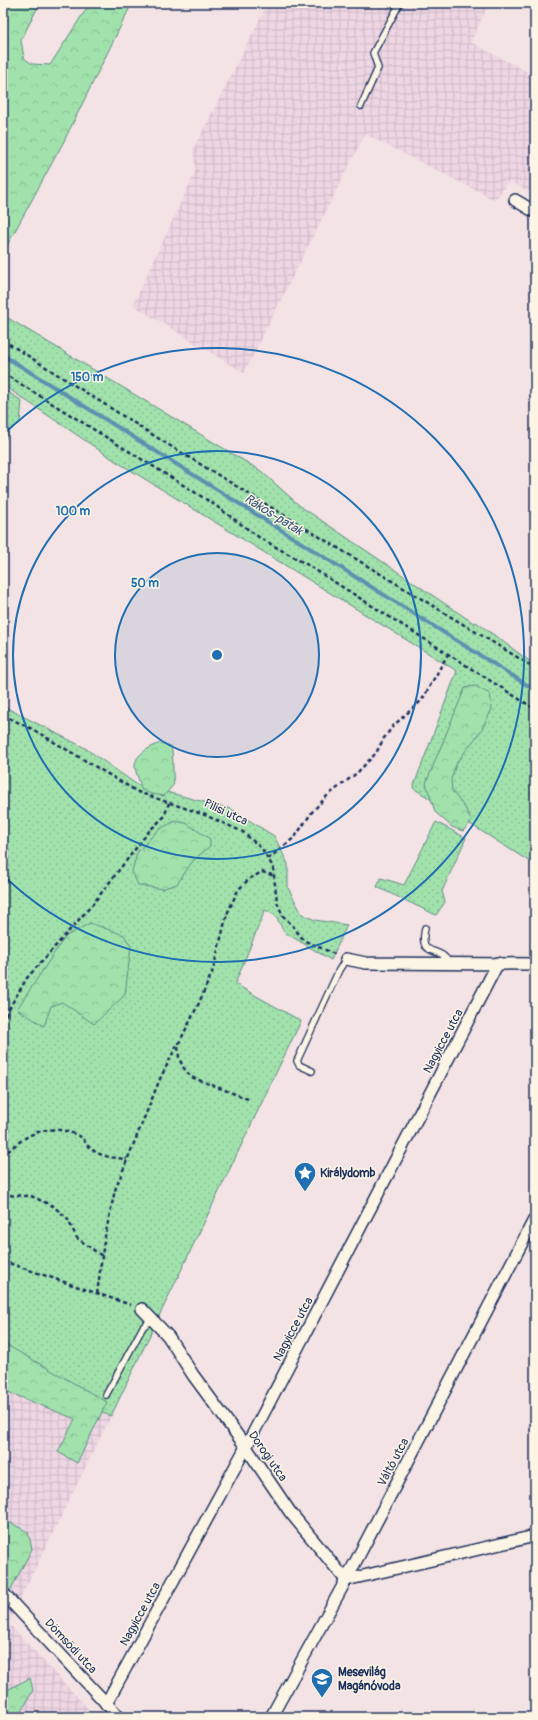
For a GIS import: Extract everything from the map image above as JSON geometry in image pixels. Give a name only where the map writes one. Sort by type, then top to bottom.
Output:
[{"type":"street","points":[[515,200],[535,212]]},
{"type":"street","points":[[346,959],[366,963],[535,964]]},
{"type":"street","name":"Nagyicce utca","points":[[106,1704],[246,1447],[498,963]]},
{"type":"street","name":"Váltó utca","points":[[271,1717],[346,1580],[535,1218]]},
{"type":"street","name":"Dorogi utca","points":[[142,1309],[153,1318],[168,1336],[193,1375],[246,1447],[290,1512],[346,1580]]},
{"type":"street","points":[[346,1580],[535,1536]]},
{"type":"street","name":"Dömsödi utca","points":[[3,1593],[119,1717]]},
{"type":"lane","points":[[361,106],[378,68],[373,53],[400,3]]},
{"type":"lane","points":[[425,928],[422,940],[426,948],[446,957],[449,963]]},
{"type":"lane","points":[[312,1071],[299,1065],[297,1061],[339,970],[346,959]]},
{"type":"lane","points":[[106,1395],[144,1327],[153,1318]]},
{"type":"path","points":[[3,340],[172,446],[535,668]]},
{"type":"path","points":[[3,373],[212,503],[260,538],[306,564],[535,709]]},
{"type":"path","points":[[268,859],[294,837],[326,796],[357,773],[376,753],[384,738],[394,726],[422,700],[448,654]]},
{"type":"path","name":"Pilisi utca","points":[[3,715],[32,729],[138,792],[234,827],[253,840],[268,859],[275,876],[279,910],[303,940],[346,959]]},
{"type":"path","points":[[3,1022],[7,1012],[27,978],[92,905],[150,830],[164,817],[169,803]]},
{"type":"path","points":[[97,1294],[102,1256],[115,1190],[160,1079],[199,1003],[213,970],[227,914],[238,890],[249,879],[262,872],[275,876]]},
{"type":"path","points":[[178,1045],[178,1058],[182,1067],[191,1077],[248,1099]]},
{"type":"path","points":[[3,1157],[18,1141],[33,1132],[64,1130],[81,1137],[89,1148],[105,1156],[127,1159]]},
{"type":"path","points":[[3,1195],[31,1196],[53,1206],[67,1218],[77,1238],[102,1256]]},
{"type":"path","points":[[3,1261],[142,1309]]},
{"type":"shaded area","points":[[268,3],[489,3],[471,42],[535,76],[535,195],[509,181],[495,200],[365,134],[244,373],[133,305],[196,170],[193,150]]},
{"type":"shaded area","points":[[3,1376],[111,1416],[8,1623],[96,1717],[3,1717]]},
{"type":"green space","points":[[5,3],[40,3],[21,40],[24,58],[32,64],[50,65],[90,3],[132,3],[64,141],[3,253],[3,8]]},
{"type":"green space","points":[[3,315],[261,471],[300,506],[475,624],[476,622],[535,665],[535,865],[413,788],[457,671],[114,460],[3,385]]},
{"type":"green space","points":[[3,389],[22,401],[20,423],[10,429],[3,444]]},
{"type":"green space","points":[[475,686],[490,694],[492,709],[481,731],[457,762],[451,779],[452,791],[465,808],[472,821],[463,831],[452,827],[435,812],[426,783],[465,688]]},
{"type":"green space","points":[[3,706],[85,748],[136,784],[231,809],[274,836],[288,864],[288,888],[302,914],[315,920],[347,925],[331,960],[284,932],[276,916],[265,910],[235,984],[301,1021],[111,1416],[3,1376]]},
{"type":"green space","points":[[160,743],[171,746],[172,756],[174,784],[164,796],[151,794],[141,789],[135,767],[135,762],[140,755]]},
{"type":"green space","points":[[535,744],[535,796],[532,794],[533,745]]},
{"type":"green space","points":[[175,821],[186,823],[210,839],[210,846],[192,862],[177,884],[162,889],[138,885],[132,871],[137,853],[158,830]]},
{"type":"green space","points":[[436,822],[466,838],[442,891],[445,902],[436,915],[377,887],[381,878],[404,885]]},
{"type":"green space","points":[[90,923],[124,935],[131,946],[125,995],[94,1024],[62,1002],[51,1006],[44,1026],[17,1009],[65,937]]},
{"type":"green space","points":[[3,1343],[107,1402],[77,1463],[58,1452],[75,1419],[3,1390]]},
{"type":"green space","points":[[3,1519],[28,1532],[32,1549],[3,1604]]},
{"type":"green space","points":[[30,1678],[33,1690],[19,1717],[3,1717],[3,1692]]},
{"type":"waterway","name":"Rákos-patak","points":[[3,355],[535,690]]},
{"type":"place","name":"Királydomb","points":[[305,1192]]},
{"type":"place","name":"Mesevilág Magánóvoda","points":[[322,1698]]}]
